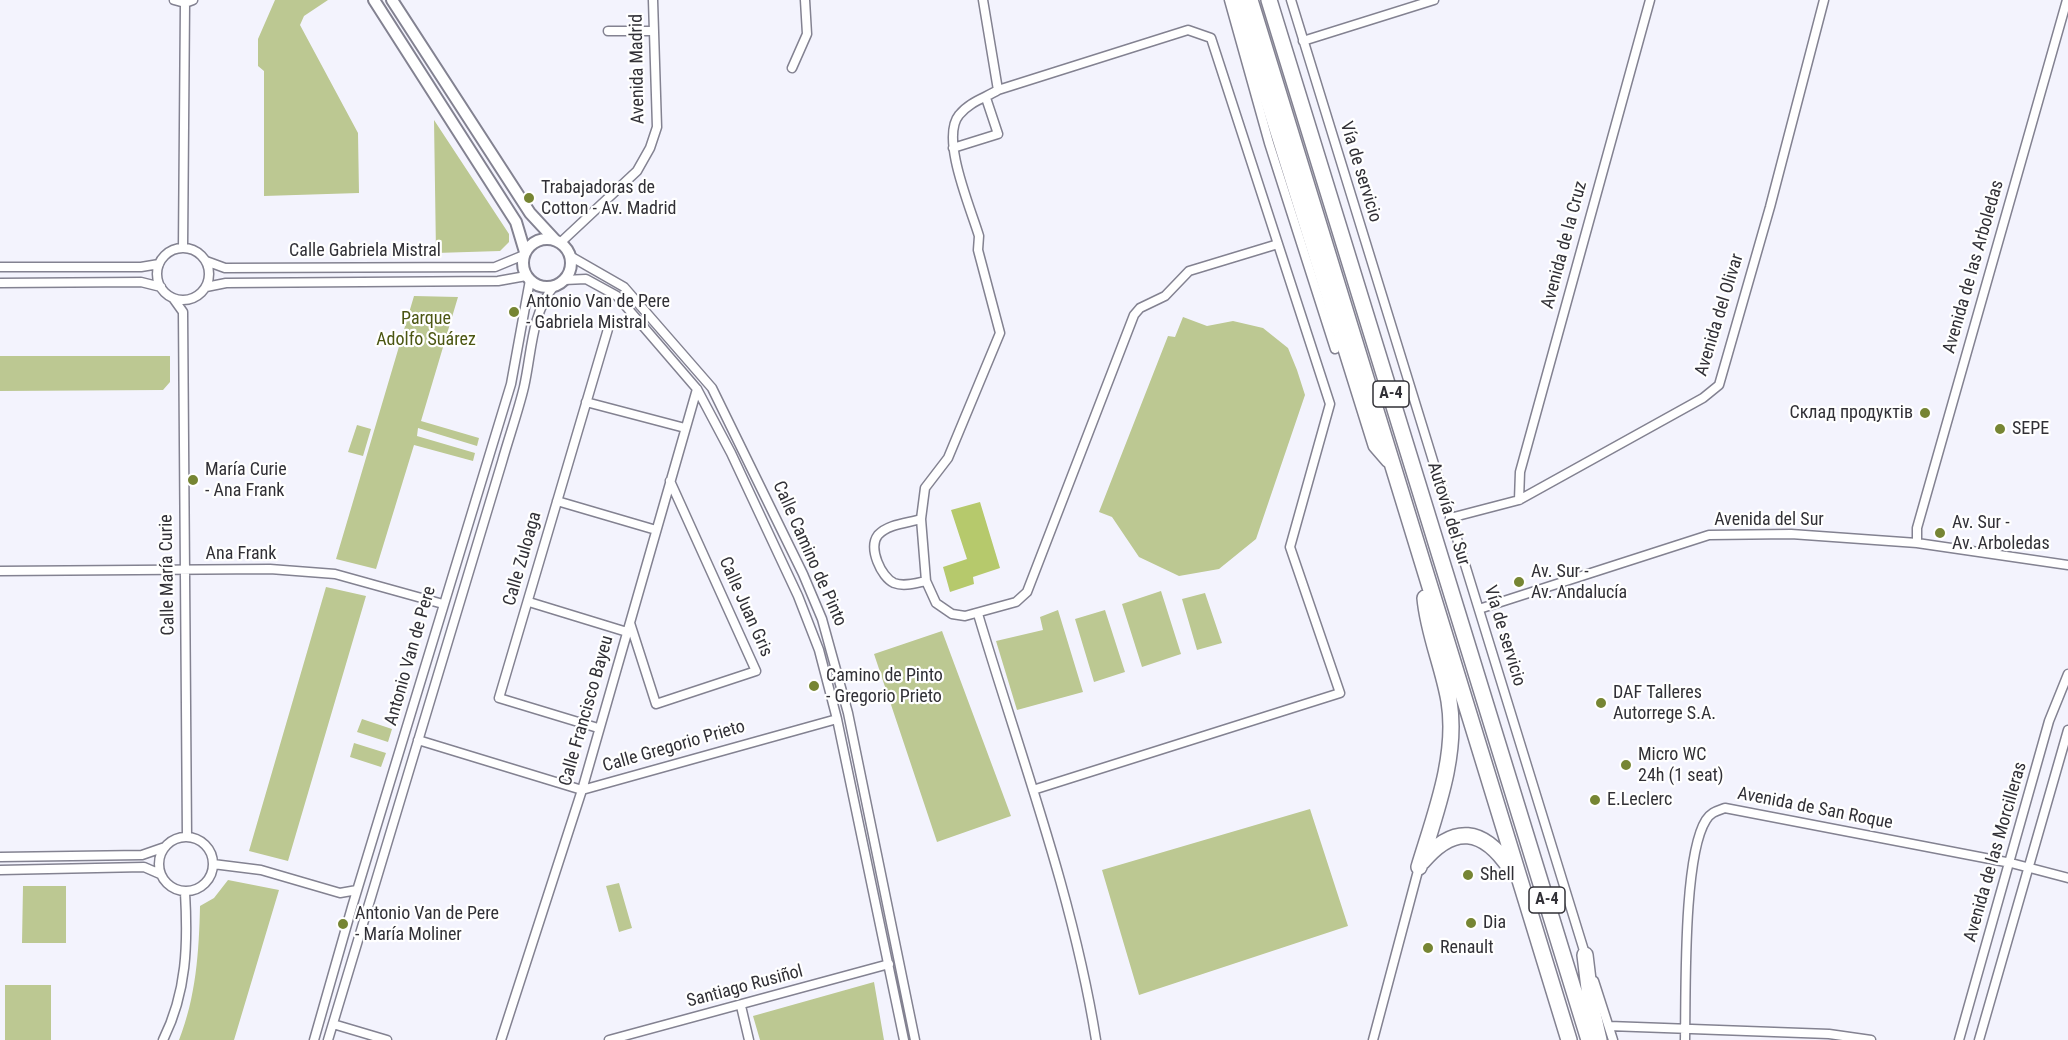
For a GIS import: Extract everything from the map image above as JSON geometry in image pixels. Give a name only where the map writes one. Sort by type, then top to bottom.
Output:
[{"type":"highway","points":[[1237,0],[1376,445]]},
{"type":"highway","name":"A-4","points":[[1250,0],[1393,465],[1421,564],[1569,1040]]},
{"type":"highway","name":"Autovía del Sur","points":[[1269,0],[1589,1040]]},
{"type":"highway","points":[[1335,349],[1364,424],[1376,445],[1393,465]]},
{"type":"highway","points":[[1419,867],[1444,778],[1451,725],[1443,674],[1427,619],[1421,564]]},
{"type":"highway","points":[[1419,867],[1444,840],[1461,836],[1477,838],[1488,841],[1497,849],[1520,882]]},
{"type":"highway","points":[[1586,955],[1591,1005],[1599,1040]]},
{"type":"street","points":[[174,0],[189,1],[183,248]]},
{"type":"street","points":[[374,0],[516,222],[525,253],[522,265],[528,278],[539,286],[554,286],[564,280],[570,269],[570,256],[530,213],[392,0]]},
{"type":"street","name":"Avenida Madrid","points":[[557,242],[637,171],[650,148],[657,127],[653,0]]},
{"type":"street","points":[[792,68],[807,34],[805,0]]},
{"type":"street","points":[[983,0],[998,90]]},
{"type":"street","points":[[1229,0],[1269,143],[1335,349]]},
{"type":"street","name":"Vía de servicio","points":[[1291,0],[1613,1040]]},
{"type":"street","points":[[1303,41],[1434,0]]},
{"type":"street","name":"Avenida de la Cruz","points":[[1519,500],[1520,472],[1650,0]]},
{"type":"street","name":"Avenida del Olivar","points":[[1450,518],[1519,500],[1703,398],[1719,385],[1770,207],[1824,0]]},
{"type":"street","name":"Avenida de las Arboledas","points":[[1917,543],[1920,516],[2067,0]]},
{"type":"street","points":[[608,31],[654,30]]},
{"type":"street","points":[[1033,790],[1340,693],[1290,547],[1330,404],[1278,244],[1211,38],[1188,30],[998,90],[970,104],[958,116],[952,131],[953,148],[979,236],[978,250],[1000,333],[948,458],[925,488],[921,519],[926,581],[936,603],[952,614],[978,614],[1016,602],[1026,592],[1134,315],[1140,308],[1165,296],[1190,271],[1278,244]]},
{"type":"street","points":[[953,148],[998,134],[986,98]]},
{"type":"street","points":[[525,253],[541,240],[557,242]]},
{"type":"street","points":[[0,267],[141,267],[159,264],[169,253],[183,248],[198,253],[206,261],[210,275],[206,287],[192,299],[183,312],[161,287],[158,279],[159,264]]},
{"type":"street","name":"Calle Gabriela Mistral","points":[[206,261],[225,268],[495,267],[525,253]]},
{"type":"street","name":"Calle Camino de Pinto","points":[[570,256],[624,287],[712,388],[803,574],[822,619],[848,713],[915,1040]]},
{"type":"street","name":"Calle Gabriela Mistral","points":[[206,287],[226,283],[498,281],[528,278]]},
{"type":"street","name":"Antonio Van de Pere","points":[[314,1040],[357,890],[511,384],[528,278]]},
{"type":"street","name":"Calle Camino de Pinto","points":[[564,280],[586,279],[617,296],[696,388],[731,453],[798,596],[819,650],[837,719],[904,1040]]},
{"type":"street","points":[[0,283],[141,282],[161,287]]},
{"type":"street","name":"Antonio Van de Pere","points":[[328,1040],[521,398],[538,312],[554,286]]},
{"type":"street","points":[[173,298],[192,299]]},
{"type":"street","name":"Calle María Curie","points":[[183,312],[187,837]]},
{"type":"street","name":"Calle Zuloaga","points":[[598,728],[499,698],[608,329]]},
{"type":"street","name":"Calle Francisco Bayeu","points":[[501,1040],[582,790],[696,388]]},
{"type":"street","points":[[586,402],[685,428]]},
{"type":"street","name":"Calle Juan Gris","points":[[628,627],[656,704],[756,671],[670,481]]},
{"type":"street","points":[[557,501],[656,530]]},
{"type":"street","points":[[921,519],[890,527],[879,534],[873,544],[873,554],[890,580],[904,584],[926,581]]},
{"type":"street","name":"Avenida del Sur","points":[[1479,609],[1709,535],[1791,534],[1917,543],[2068,565]]},
{"type":"street","name":"Ana Frank","points":[[0,571],[270,569],[335,574],[443,604]]},
{"type":"street","points":[[529,602],[628,627]]},
{"type":"street","points":[[978,614],[1033,790],[1085,974],[1096,1040]]},
{"type":"street","name":"Avenida de las Morcilleras","points":[[1959,1040],[2011,863],[2049,721],[2068,674]]},
{"type":"street","name":"Calle Gregorio Prieto","points":[[418,740],[582,790],[837,719]]},
{"type":"street","name":"Avenida de las Morcilleras","points":[[1979,1040],[2068,730]]},
{"type":"street","name":"Avenida de San Roque","points":[[1685,1035],[1687,942],[1695,849],[1705,821],[1713,812],[1725,808],[2011,863],[2068,878]]},
{"type":"street","points":[[0,857],[142,855],[165,847],[178,838],[187,837],[195,839],[208,849],[213,864],[208,881],[193,891],[184,892],[170,886],[160,874],[144,867],[0,870]]},
{"type":"street","points":[[160,874],[158,864],[165,847]]},
{"type":"street","points":[[213,864],[261,870],[339,893],[357,890]]},
{"type":"street","points":[[1373,1040],[1419,867]]},
{"type":"street","points":[[164,1040],[176,1015],[186,959],[184,892]]},
{"type":"street","points":[[339,893],[352,907]]},
{"type":"street","name":"Santiago Rusiñol","points":[[609,1040],[635,1037],[889,964]]},
{"type":"street","points":[[741,1006],[749,1040]]},
{"type":"street","points":[[333,1024],[387,1040]]},
{"type":"street","points":[[1609,1026],[1685,1035],[1829,1034],[1871,1040]]},
{"type":"green space","points":[[275,0],[328,0],[304,16],[300,25],[358,133],[359,193],[264,196],[264,71],[258,66],[258,39]]},
{"type":"green space","points":[[434,120],[509,234],[509,242],[500,251],[436,253]]},
{"type":"green space","name":"Parque Adolfo Suárez","points":[[414,296],[458,297],[421,421],[479,438],[477,446],[418,428],[417,436],[475,453],[473,461],[414,445],[376,569],[336,559]]},
{"type":"green space","points":[[1183,317],[1207,326],[1233,321],[1263,328],[1288,348],[1305,395],[1256,539],[1219,569],[1179,576],[1139,557],[1112,517],[1099,512],[1168,336],[1175,337]]},
{"type":"green space","points":[[0,356],[170,356],[170,382],[163,390],[0,391]]},
{"type":"green space","points":[[357,425],[371,429],[363,456],[348,452]]},
{"type":"green space","points":[[326,587],[366,596],[288,861],[249,851]]},
{"type":"green space","points":[[1161,591],[1181,654],[1142,667],[1122,604]]},
{"type":"green space","points":[[1205,593],[1222,643],[1197,650],[1182,599]]},
{"type":"green space","points":[[1058,610],[1083,692],[1017,710],[996,641],[1043,630],[1040,617]]},
{"type":"green space","points":[[1105,610],[1125,672],[1094,682],[1075,619]]},
{"type":"green space","points":[[942,631],[1011,816],[937,842],[874,654]]},
{"type":"green space","points":[[362,719],[392,729],[388,742],[357,732]]},
{"type":"green space","points":[[354,743],[386,753],[381,767],[350,757]]},
{"type":"green space","points":[[1310,809],[1348,926],[1139,995],[1102,870]]},
{"type":"green space","points":[[228,880],[279,890],[234,1040],[179,1040],[193,991],[200,906],[214,898]]},
{"type":"green space","points":[[619,883],[632,928],[619,932],[606,886]]},
{"type":"green space","points":[[23,886],[66,886],[66,943],[22,943]]},
{"type":"green space","points":[[874,982],[884,1040],[760,1040],[753,1016]]},
{"type":"green space","points":[[5,985],[51,985],[51,1040],[5,1040]]},
{"type":"shaded area","points":[[980,502],[1000,568],[973,577],[974,584],[950,592],[943,567],[967,559],[951,510]]},
{"type":"place","name":"Trabajadoras de Cotton - Av. Madrid","points":[[529,198]]},
{"type":"place","name":"Antonio Van de Pere - Gabriela Mistral","points":[[514,312]]},
{"type":"place","name":"Склад продуктів","points":[[1925,413]]},
{"type":"place","name":"SEPE","points":[[2000,429]]},
{"type":"place","name":"María Curie - Ana Frank","points":[[193,480]]},
{"type":"place","name":"Av. Sur - Av. Arboledas","points":[[1940,533]]},
{"type":"place","name":"Av. Sur - Av. Andalucía","points":[[1519,582]]},
{"type":"place","name":"Camino de Pinto - Gregorio Prieto","points":[[814,686]]},
{"type":"place","name":"DAF Talleres Autorrege S.A.","points":[[1601,703]]},
{"type":"place","name":"Micro WC 24h (1 seat)","points":[[1626,765]]},
{"type":"place","name":"E.Leclerc","points":[[1595,800]]},
{"type":"place","name":"Shell","points":[[1468,875]]},
{"type":"place","name":"Dia","points":[[1471,923]]},
{"type":"place","name":"Antonio Van de Pere - María Moliner","points":[[343,924]]},
{"type":"place","name":"Renault","points":[[1428,948]]}]
